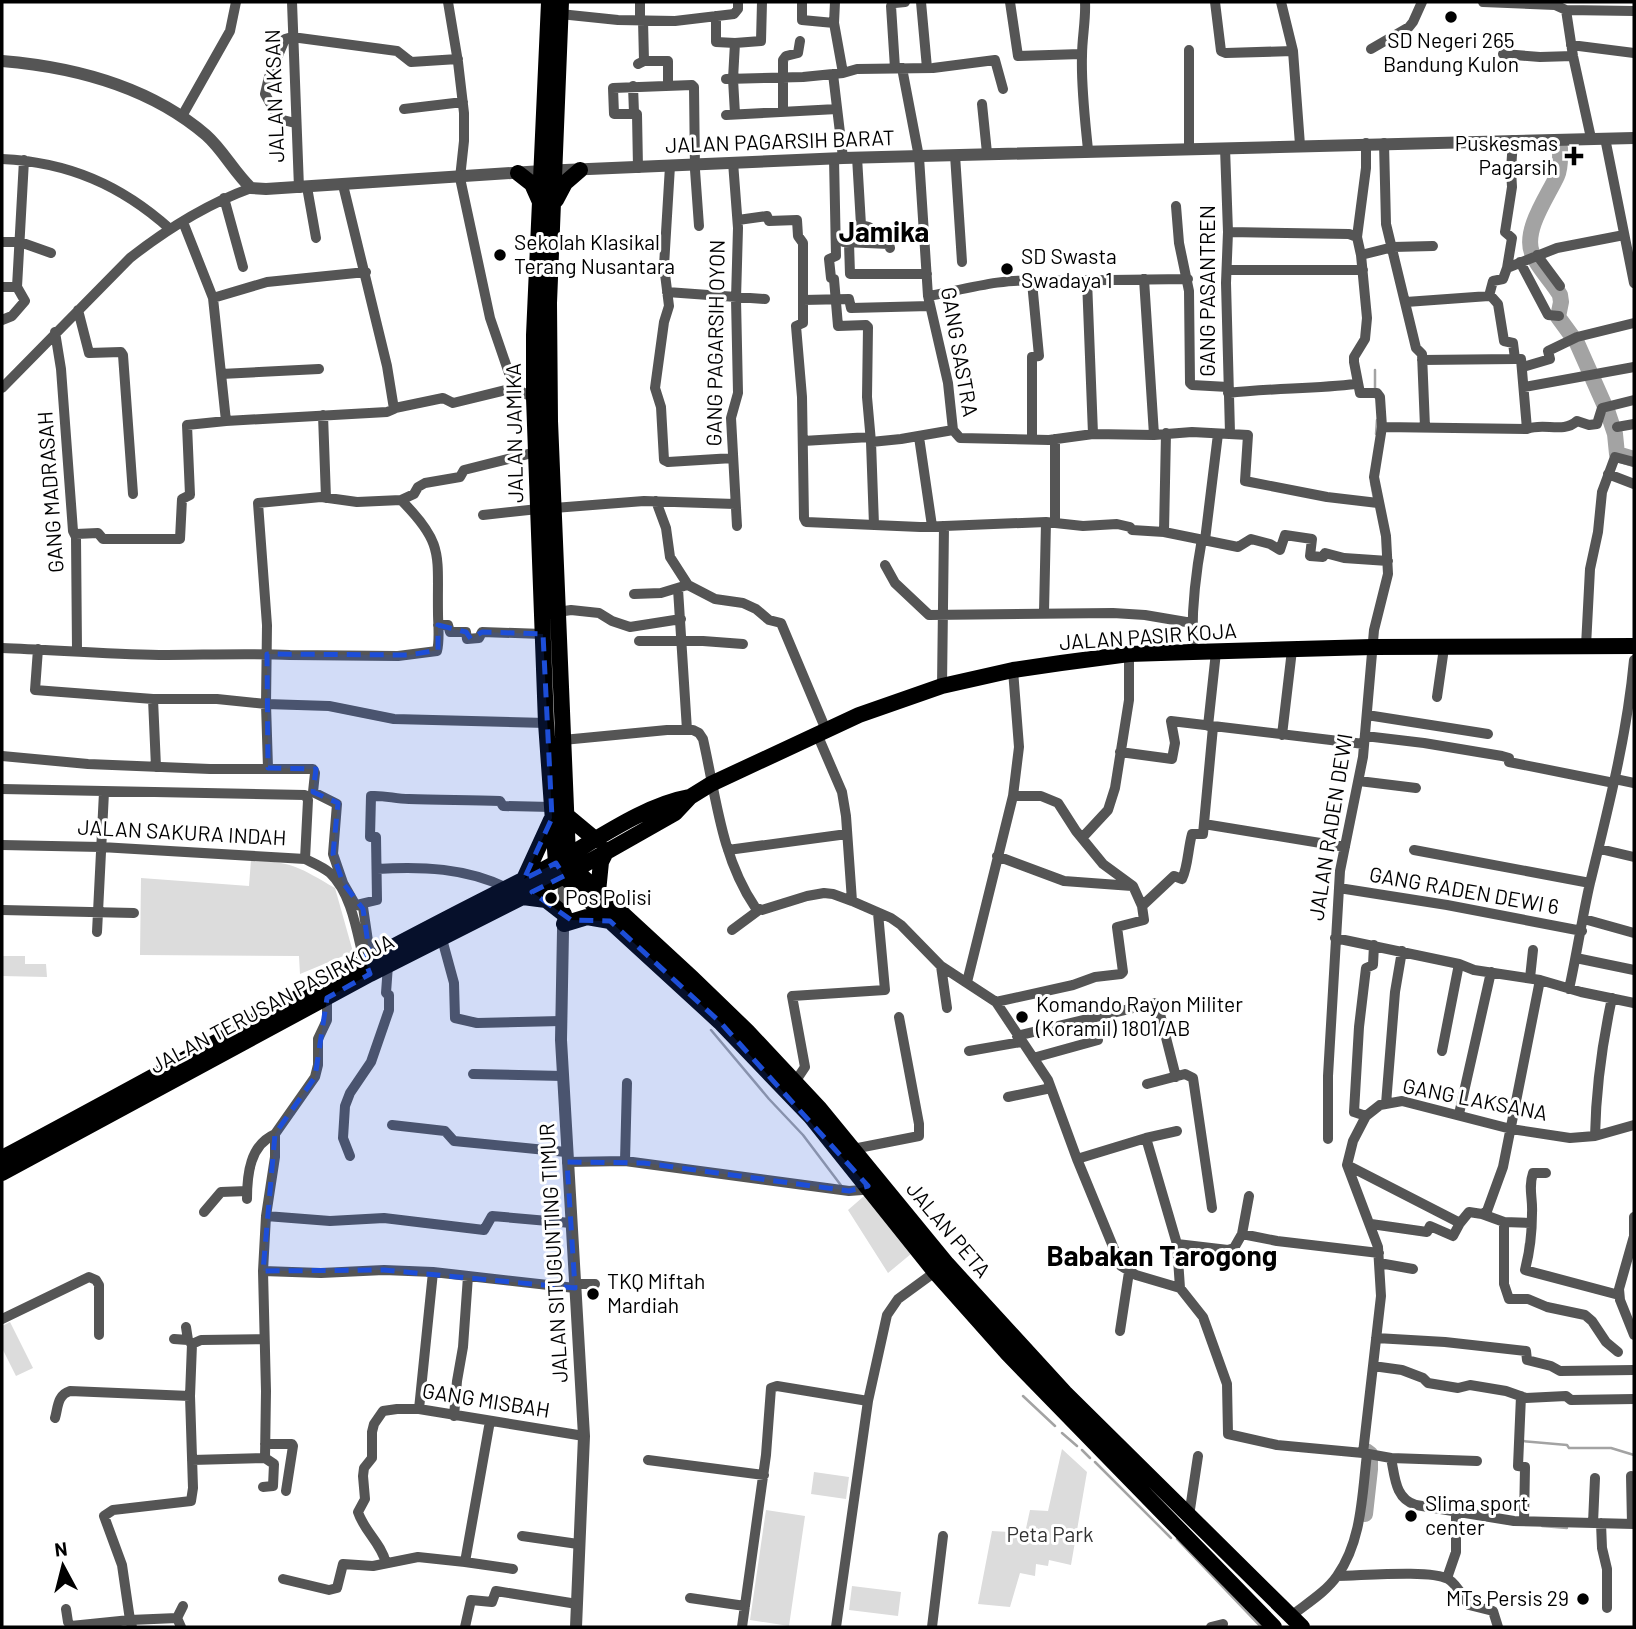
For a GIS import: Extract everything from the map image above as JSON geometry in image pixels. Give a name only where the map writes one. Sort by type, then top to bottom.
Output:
[{"type":"main road","name":"JALAN JAMIKA","points":[[557,6],[547,208],[550,421],[543,634],[546,723],[565,866]]},
{"type":"main road","points":[[549,144],[583,170],[562,187],[547,208],[534,186],[520,173],[535,162],[549,144]]},
{"type":"main road","name":"JALAN JAMIKA","points":[[547,208],[534,335],[534,398],[536,453],[546,508],[558,612],[563,740],[557,813]]},
{"type":"main road","name":"JALAN PASIR KOJA","points":[[565,866],[602,845],[667,801],[690,797],[711,784],[859,715],[942,686],[1013,670],[1129,654],[1372,648],[1634,646]]},
{"type":"main road","points":[[524,879],[557,813],[602,845],[597,892]]},
{"type":"main road","name":"JALAN TERUSAN PASIR KOJA","points":[[2,1158],[524,879],[565,866]]},
{"type":"main road","name":"JALAN TERUSAN PASIR KOJA","points":[[2,1172],[327,998],[366,965],[388,965],[442,939],[523,897],[565,866]]},
{"type":"main road","name":"JALAN PETA","points":[[565,866],[692,978],[795,1082],[867,1186],[935,1272],[1008,1354],[1189,1516],[1296,1622]]},
{"type":"main road","name":"JALAN PETA","points":[[565,866],[610,921],[853,1149],[1060,1398],[1274,1627]]},
{"type":"main road","points":[[523,897],[546,900],[564,919],[587,917],[610,921]]},
{"type":"street","points":[[182,116],[230,31],[236,2]]},
{"type":"street","name":"JALAN AKSAN","points":[[292,2],[295,123],[303,188],[316,238]]},
{"type":"street","points":[[448,2],[463,102],[464,141],[460,178],[490,318],[514,388]]},
{"type":"street","points":[[640,2],[641,63],[668,61],[668,86]]},
{"type":"street","points":[[557,6],[642,20],[675,21],[734,14],[738,9],[738,2]]},
{"type":"street","points":[[716,16],[716,42],[761,41],[762,2]]},
{"type":"street","points":[[802,2],[802,20],[834,23]]},
{"type":"street","points":[[835,2],[838,158],[836,256],[830,259],[838,326],[868,327],[867,397],[874,525]]},
{"type":"street","name":"GANG SASTRA","points":[[803,441],[919,437],[953,430],[948,383],[929,301],[919,156],[898,68],[891,6],[905,2]]},
{"type":"street","points":[[921,2],[927,68]]},
{"type":"street","points":[[1010,2],[1018,56],[1081,54]]},
{"type":"street","points":[[1085,2],[1086,20],[1081,54],[1088,150]]},
{"type":"street","points":[[1215,2],[1221,51],[1293,51]]},
{"type":"street","points":[[1282,2],[1293,51],[1300,145]]},
{"type":"street","points":[[1371,49],[1409,27],[1422,2]]},
{"type":"street","points":[[1483,2],[1550,3],[1566,10],[1634,11]]},
{"type":"street","points":[[1566,10],[1572,51],[1624,235],[1634,283]]},
{"type":"street","points":[[295,123],[279,119],[265,93],[285,39],[292,37],[397,51],[411,62],[458,59]]},
{"type":"street","points":[[783,112],[783,60],[798,53],[800,41]]},
{"type":"street","points":[[735,43],[729,79],[731,114],[837,109]]},
{"type":"street","points":[[1189,50],[1189,149]]},
{"type":"street","points":[[1503,54],[1540,57],[1572,51],[1634,53]]},
{"type":"street","points":[[729,79],[838,74],[857,69],[927,68],[995,60],[1003,89]]},
{"type":"street","points":[[2,61],[79,72],[121,85],[182,116],[208,137],[251,188]]},
{"type":"street","points":[[633,86],[634,114]]},
{"type":"street","points":[[638,168],[637,114],[614,113],[613,88],[694,87],[699,226]]},
{"type":"street","points":[[404,109],[463,102]]},
{"type":"street","points":[[982,104],[987,153]]},
{"type":"street","name":"JALAN PAGARSIH BARAT","points":[[2,388],[130,258],[170,229],[224,198],[251,188],[303,188],[548,171],[857,157],[1634,138]]},
{"type":"street","points":[[1513,140],[1512,187],[1505,232],[1513,238],[1503,279],[1493,281],[1493,297],[1504,341],[1513,344],[1519,363],[1527,429]]},
{"type":"street","points":[[1176,206],[1179,243],[1188,279],[1191,384],[1228,390],[1300,389],[1356,384],[1354,357],[1366,339],[1367,318],[1357,237],[1366,168],[1366,143]]},
{"type":"street","points":[[1384,143],[1386,224],[1416,348],[1421,353],[1425,427]]},
{"type":"street","name":"GANG PASANTREN","points":[[1224,148],[1228,232],[1230,433]]},
{"type":"street","points":[[955,155],[962,262]]},
{"type":"street","points":[[857,157],[861,224],[869,226],[869,243]]},
{"type":"street","points":[[2,159],[24,160],[70,169],[92,177],[134,199],[170,229]]},
{"type":"street","points":[[2,320],[12,316],[24,301],[17,287],[24,160]]},
{"type":"street","name":"GANG PAGARSIH OYON","points":[[733,162],[738,220],[738,393],[732,418],[737,526]]},
{"type":"street","points":[[670,166],[664,266],[668,306],[655,388],[661,407],[665,461],[733,458]]},
{"type":"street","points":[[343,185],[366,272],[395,408]]},
{"type":"street","points":[[224,198],[243,267]]},
{"type":"street","points":[[738,220],[767,216],[769,221],[797,220],[798,236],[803,243],[803,323],[796,326],[802,397],[803,518],[806,522],[932,526],[1050,522],[1083,526],[1117,524],[1132,530],[1164,532],[1238,547],[1251,539],[1280,550],[1285,535],[1312,539],[1310,556],[1322,557],[1325,553],[1344,558],[1388,561]]},
{"type":"street","points":[[183,222],[213,298],[226,421]]},
{"type":"street","points":[[1228,232],[1349,234],[1357,237]]},
{"type":"street","points":[[1507,268],[1534,256],[1572,245],[1624,235]]},
{"type":"street","points":[[2,242],[20,242],[51,253]]},
{"type":"street","points":[[836,247],[849,243],[869,243],[889,244],[890,248]]},
{"type":"street","points":[[849,243],[849,272],[852,275],[927,274]]},
{"type":"street","points":[[1361,255],[1393,247],[1433,246]]},
{"type":"street","points":[[1534,256],[1559,286]]},
{"type":"street","points":[[1520,262],[1548,315],[1559,315]]},
{"type":"street","points":[[1227,271],[1363,270]]},
{"type":"street","points":[[213,298],[268,282],[366,272]]},
{"type":"street","points":[[1144,279],[1154,435]]},
{"type":"street","points":[[803,300],[849,299],[851,308],[929,301],[1002,283],[1188,279]]},
{"type":"street","points":[[1087,280],[1093,435]]},
{"type":"street","points":[[1031,281],[1039,356],[1031,357],[1032,440]]},
{"type":"street","points":[[2,287],[17,287]]},
{"type":"street","points":[[667,292],[765,299]]},
{"type":"street","points":[[1406,302],[1493,297]]},
{"type":"street","points":[[78,310],[89,353],[121,352],[123,355],[133,494]]},
{"type":"street","points":[[1422,360],[1519,363],[1550,359],[1548,351],[1575,338],[1634,323]]},
{"type":"street","name":"GANG MADRASAH","points":[[55,332],[61,369],[76,534],[78,650]]},
{"type":"street","points":[[1524,387],[1634,367]]},
{"type":"street","points":[[221,373],[319,369]]},
{"type":"street","name":"JALAN RADEN DEWI","points":[[1328,1139],[1328,1076],[1339,888],[1365,740],[1374,630],[1388,574],[1386,536],[1374,477],[1382,427],[1380,397],[1377,393],[1360,393],[1356,384]]},
{"type":"street","points":[[76,534],[99,533],[103,539],[180,539],[182,499],[190,495],[187,425],[387,412],[443,398],[453,403],[514,388],[534,398]]},
{"type":"street","points":[[1382,427],[1570,427],[1577,421],[1593,424],[1606,406],[1634,400]]},
{"type":"street","points":[[323,415],[326,498]]},
{"type":"street","points":[[1617,428],[1634,424]]},
{"type":"street","points":[[953,430],[960,438],[1032,440],[1192,432],[1248,435],[1245,481],[1327,498],[1378,503]]},
{"type":"street","points":[[1164,532],[1166,433]]},
{"type":"street","points":[[1193,652],[1196,570],[1204,539],[1218,434]]},
{"type":"street","points":[[919,437],[932,526]]},
{"type":"street","points":[[1044,612],[1055,439]]},
{"type":"street","points":[[268,768],[267,625],[258,502],[326,498],[357,502],[401,500],[414,494],[418,487],[425,483],[460,477],[464,470],[536,453]]},
{"type":"street","points":[[1586,646],[1590,569],[1598,532],[1602,492],[1615,457],[1634,462]]},
{"type":"street","points":[[1608,474],[1634,484]]},
{"type":"street","points":[[2,648],[158,655],[398,656],[437,651],[439,578],[436,549],[428,529],[401,500]]},
{"type":"street","points":[[656,501],[666,528],[670,557],[683,587],[681,619],[687,730]]},
{"type":"street","points":[[483,515],[656,501],[736,504]]},
{"type":"street","points":[[942,686],[944,526]]},
{"type":"street","points":[[885,565],[895,583],[926,614],[1044,612],[1145,615],[1192,623]]},
{"type":"street","points":[[634,594],[655,594],[683,587],[715,599],[743,603],[769,620],[781,623],[842,792],[852,901]]},
{"type":"street","points":[[558,612],[571,610],[599,613],[630,627],[681,619]]},
{"type":"street","points":[[438,625],[448,625],[450,632],[466,632],[467,639],[479,638],[482,632],[543,634]]},
{"type":"street","points":[[639,641],[743,644]]},
{"type":"street","points":[[1437,696],[1444,648]]},
{"type":"street","points":[[38,649],[35,690],[153,699],[217,699],[329,706],[394,719],[546,723]]},
{"type":"street","points":[[1282,734],[1292,650]]},
{"type":"street","points":[[1142,906],[1174,876],[1180,880],[1184,876],[1192,834],[1203,834],[1216,652]]},
{"type":"street","points":[[1082,838],[1108,810],[1115,788],[1129,700],[1129,654]]},
{"type":"street","points":[[1569,989],[1590,883],[1632,701],[1634,660]]},
{"type":"street","points":[[967,982],[1013,796],[1019,747],[1013,670]]},
{"type":"street","points":[[153,699],[156,766]]},
{"type":"street","points":[[1367,715],[1488,734]]},
{"type":"street","points":[[1120,752],[1172,759],[1175,743],[1170,721],[1282,734],[1424,743],[1502,756],[1509,758],[1509,762],[1634,783]]},
{"type":"street","points":[[563,740],[687,730],[699,733],[703,739],[711,784],[734,870],[752,904],[759,910]]},
{"type":"street","points":[[2,756],[88,764],[313,769],[313,792],[337,804],[333,854],[343,883],[356,905],[363,907],[368,944],[366,965]]},
{"type":"street","points":[[1359,781],[1416,788]]},
{"type":"street","points":[[2,789],[305,795],[306,859]]},
{"type":"street","points":[[97,932],[104,792]]},
{"type":"street","points":[[996,1002],[1073,985],[1095,977],[1121,974],[1123,972],[1117,927],[1143,922],[1142,906],[1133,886],[1103,864],[1055,800],[1034,795],[1013,796]]},
{"type":"street","points":[[356,905],[377,900],[376,837],[370,837],[371,796],[500,801],[503,806],[557,813]]},
{"type":"street","points":[[1204,824],[1345,847]]},
{"type":"street","points":[[728,850],[847,834]]},
{"type":"street","name":"JALAN SAKURA INDAH","points":[[2,845],[101,847],[306,859],[325,869],[337,882],[347,901],[366,965]]},
{"type":"street","points":[[1600,849],[1634,858]]},
{"type":"street","points":[[1414,850],[1590,883]]},
{"type":"street","points":[[997,856],[1064,881],[1133,886]]},
{"type":"street","name":"JALAN SITUGUNTING TIMUR","points":[[565,866],[561,1021],[570,1223],[584,1436],[576,1627]]},
{"type":"street","points":[[377,869],[453,869],[491,880],[507,888]]},
{"type":"street","name":"GANG RADEN DEWI 6","points":[[1339,888],[1447,905],[1581,932]]},
{"type":"street","points":[[732,930],[759,910],[815,894],[833,894],[852,901],[901,926],[941,966],[996,1002],[1048,1080],[1121,1266],[1129,1272],[1181,1288]]},
{"type":"street","points":[[2,910],[134,913]]},
{"type":"street","points":[[795,1082],[806,1067],[792,996],[884,990],[878,913]]},
{"type":"street","points":[[1584,919],[1634,933]]},
{"type":"street","points":[[1335,937],[1460,964],[1474,970],[1535,979],[1634,1003]]},
{"type":"street","points":[[442,939],[454,983],[456,1018],[477,1023],[561,1021]]},
{"type":"street","points":[[1296,1622],[1337,1576],[1354,1542],[1359,1524],[1368,1454],[1373,1366],[1381,1296],[1379,1258],[1371,1224],[1347,1165],[1353,1141],[1366,1116],[1354,1112],[1366,968],[1373,965],[1374,945]]},
{"type":"street","points":[[1482,1214],[1492,1202],[1511,1129],[1535,979],[1533,950]]},
{"type":"street","points":[[1385,1104],[1395,992],[1402,951]]},
{"type":"street","points":[[1576,957],[1634,970]]},
{"type":"street","points":[[1442,1051],[1460,964]]},
{"type":"street","points":[[349,1156],[343,1138],[345,1105],[371,1062],[389,1010],[389,995],[386,993],[388,965]]},
{"type":"street","points":[[941,966],[947,1008]]},
{"type":"street","points":[[1459,1114],[1491,972]]},
{"type":"street","points":[[204,1212],[221,1192],[247,1195],[255,1150],[264,1139],[275,1134],[314,1077],[318,1065],[318,1039],[327,1020],[327,998]]},
{"type":"street","points":[[1595,1136],[1602,1039],[1612,998]]},
{"type":"street","points":[[969,1051],[1154,1003],[1158,1006],[1176,1077]]},
{"type":"street","points":[[853,1149],[919,1136],[899,1017]]},
{"type":"street","points":[[1033,1058],[1098,1040]]},
{"type":"street","points":[[473,1074],[563,1076]]},
{"type":"street","points":[[1146,1084],[1189,1074],[1194,1081],[1212,1208]]},
{"type":"street","points":[[625,1161],[627,1083]]},
{"type":"street","points":[[1008,1097],[1051,1088]]},
{"type":"street","name":"GANG LAKSANA","points":[[1366,1116],[1385,1104],[1402,1101],[1511,1129],[1570,1138],[1595,1136],[1634,1125]]},
{"type":"street","points":[[392,1125],[445,1131],[454,1141],[567,1157],[625,1161],[849,1191],[862,1190],[867,1186]]},
{"type":"street","points":[[1077,1159],[1177,1131]]},
{"type":"street","points":[[265,1458],[267,1391],[263,1271],[275,1134]]},
{"type":"street","points":[[1146,1138],[1177,1244],[1181,1288],[1203,1317],[1226,1380],[1228,1434],[1277,1444],[1391,1458],[1477,1461]]},
{"type":"street","points":[[1347,1165],[1461,1223]]},
{"type":"street","points":[[1546,1173],[1532,1173],[1529,1183],[1533,1211],[1525,1270],[1619,1295]]},
{"type":"street","points":[[1177,1244],[1232,1249],[1242,1234],[1249,1196]]},
{"type":"street","points":[[1371,1224],[1427,1232],[1430,1226],[1453,1236],[1469,1212],[1504,1222],[1531,1223]]},
{"type":"street","points":[[266,1216],[330,1221],[384,1218],[484,1230],[492,1216],[570,1223]]},
{"type":"street","points":[[1634,1217],[1634,1236],[1620,1282],[1619,1295],[1634,1335]]},
{"type":"street","points":[[1504,1222],[1504,1284],[1509,1299],[1528,1299],[1547,1307],[1584,1315],[1618,1352]]},
{"type":"street","points":[[1242,1234],[1379,1258],[1413,1269]]},
{"type":"street","points":[[263,1271],[321,1273],[384,1270],[575,1286],[595,1284]]},
{"type":"street","points":[[419,1409],[433,1272]]},
{"type":"street","points":[[836,1627],[868,1401],[887,1315],[898,1299],[935,1272]]},
{"type":"street","points":[[1120,1331],[1129,1272]]},
{"type":"street","points":[[454,1416],[468,1276]]},
{"type":"street","points":[[2,1319],[89,1277],[98,1282],[100,1288],[99,1335]]},
{"type":"street","points":[[131,1624],[122,1565],[104,1516],[113,1510],[190,1502],[193,1488],[190,1342],[186,1327]]},
{"type":"street","points":[[1376,1338],[1526,1350],[1527,1360],[1560,1371],[1634,1370]]},
{"type":"street","points":[[174,1339],[190,1342],[264,1339]]},
{"type":"street","points":[[1373,1366],[1402,1370],[1423,1378],[1428,1383],[1458,1388],[1470,1385],[1536,1398],[1566,1396],[1571,1400],[1634,1399]]},
{"type":"street","points":[[742,1627],[764,1475],[771,1388],[777,1386],[868,1401]]},
{"type":"street","points":[[55,1418],[60,1399],[70,1391],[190,1396]]},
{"type":"street","points":[[1521,1396],[1518,1466],[1525,1467],[1524,1521]]},
{"type":"street","name":"GANG MISBAH","points":[[386,1563],[376,1540],[363,1525],[358,1512],[365,1499],[364,1468],[372,1458],[372,1432],[383,1411],[419,1409],[584,1436]]},
{"type":"street","points":[[465,1562],[490,1421]]},
{"type":"street","points":[[265,1444],[293,1446],[286,1491]]},
{"type":"street","points":[[1189,1516],[1198,1456]]},
{"type":"street","points":[[192,1460],[265,1458],[274,1464],[273,1486],[263,1487]]},
{"type":"street","points":[[1391,1458],[1403,1500],[1416,1505],[1524,1521],[1633,1524],[1631,1476]]},
{"type":"street","points":[[648,1460],[764,1475]]},
{"type":"street","points":[[1595,1478],[1597,1523],[1607,1569],[1607,1608]]},
{"type":"street","points":[[1447,1578],[1455,1552],[1456,1511]]},
{"type":"street","points":[[522,1536],[578,1544]]},
{"type":"street","points":[[932,1627],[943,1536]]},
{"type":"street","points":[[283,1579],[334,1589],[337,1588],[343,1564],[373,1566],[418,1557],[513,1569]]},
{"type":"street","points":[[1337,1576],[1421,1574],[1447,1578],[1469,1605],[1493,1611],[1498,1627]]},
{"type":"street","points":[[465,1627],[472,1600],[492,1602],[497,1591],[577,1604]]},
{"type":"street","points":[[690,1598],[745,1606]]},
{"type":"street","points":[[66,1609],[68,1622],[73,1626],[179,1623],[183,1606]]},
{"type":"street","points":[[1210,1627],[1223,1624]]},
{"type":"highlighted area","points":[[438,625],[466,632],[471,639],[482,632],[543,634],[552,818],[524,879],[556,863],[564,876],[532,892],[571,920],[610,921],[720,1022],[868,1186],[849,1191],[644,1163],[567,1162],[575,1288],[384,1270],[263,1271],[275,1134],[315,1077],[327,998],[370,974],[364,958],[369,951],[363,909],[343,883],[333,854],[338,803],[313,792],[316,769],[268,768],[267,654],[409,655],[438,650]]},
{"type":"green space","points":[[251,860],[277,862],[295,867],[335,888],[353,952],[300,974],[299,956],[140,955],[141,878],[249,886]]},
{"type":"green space","points":[[2,956],[25,956],[25,964],[46,964],[47,977],[2,976]]},
{"type":"green space","points":[[871,1190],[917,1249],[888,1273],[848,1210]]},
{"type":"green space","points":[[10,1322],[33,1368],[16,1376],[2,1348],[2,1326]]},
{"type":"green space","name":"Peta Park","points":[[1062,1449],[1087,1472],[1071,1565],[1049,1560],[1048,1566],[1036,1564],[1035,1576],[1020,1573],[1010,1607],[978,1604],[992,1531],[1025,1533],[1030,1510],[1048,1511]]},
{"type":"green space","points":[[814,1472],[849,1477],[846,1499],[811,1494]]},
{"type":"green space","points":[[766,1510],[805,1516],[789,1626],[750,1620]]},
{"type":"green space","points":[[852,1586],[901,1592],[898,1616],[849,1610]]},
{"type":"waterway","points":[[1560,148],[1558,173],[1531,234],[1532,253],[1560,295],[1558,317],[1577,343],[1608,413],[1615,434],[1617,454],[1634,459]]},
{"type":"waterway","points":[[1375,370],[1375,391]]},
{"type":"waterway","points":[[1376,434],[1377,420]]},
{"type":"waterway","points":[[1371,482],[1374,499]]},
{"type":"waterway","points":[[711,1030],[803,1135],[843,1188]]},
{"type":"waterway","points":[[1023,1396],[1055,1426]]},
{"type":"waterway","points":[[1062,1433],[1077,1446]]},
{"type":"waterway","points":[[1522,1441],[1567,1445],[1569,1448],[1611,1448],[1634,1455]]},
{"type":"waterway","points":[[1082,1450],[1090,1458]]},
{"type":"waterway","points":[[1365,1514],[1370,1469],[1370,1454],[1366,1451]]},
{"type":"waterway","points":[[1095,1462],[1171,1538]]},
{"type":"waterway","points":[[1542,1526],[1567,1528]]},
{"type":"waterway","points":[[1177,1539],[1261,1627]]},
{"type":"place","name":"SD Negeri 265 Bandung Kulon","points":[[1451,17]]},
{"type":"place","name":"Puskesmas Pagarsih","points":[[1574,156]]},
{"type":"place","name":"Sekolah Klasikal Terang Nusantara","points":[[500,255]]},
{"type":"place","name":"SD Swasta Swadaya 1","points":[[1007,269]]},
{"type":"place","name":"Pos Polisi","points":[[551,898]]},
{"type":"place","name":"Komando Rayon Militer (Koramil) 1801/AB","points":[[1022,1017]]},
{"type":"place","name":"TKQ Miftah Mardiah","points":[[593,1294]]},
{"type":"place","name":"Slima sport center","points":[[1411,1516]]},
{"type":"place","name":"MTs Persis 29","points":[[1583,1599]]},
{"type":"district","name":"Jamika","points":[[884,232]]},
{"type":"district","name":"Babakan Tarogong","points":[[1162,1256]]}]
